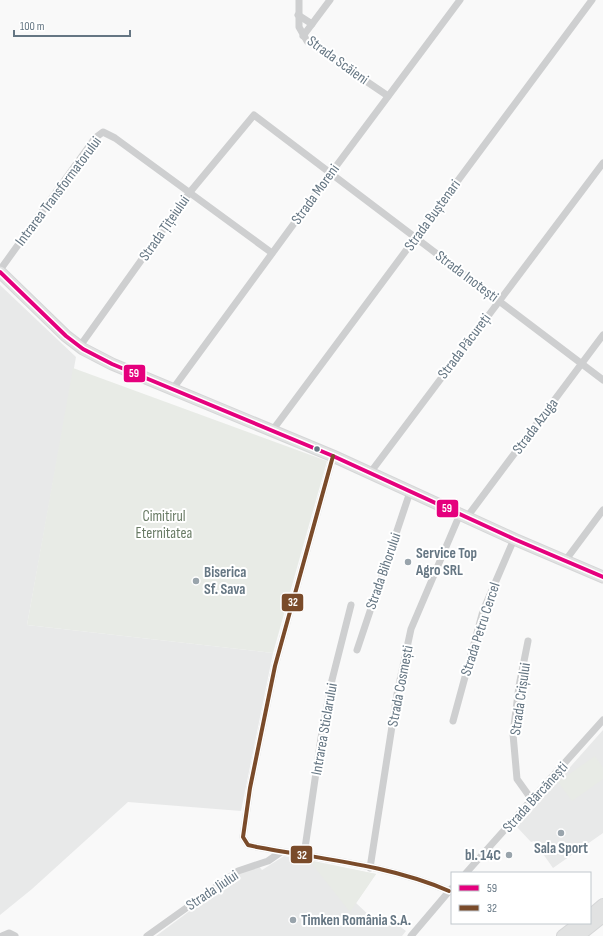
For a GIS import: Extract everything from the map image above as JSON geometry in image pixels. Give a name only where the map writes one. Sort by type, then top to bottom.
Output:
[{"type":"main road","points":[[591,915],[603,905]]},
{"type":"main road","points":[[578,936],[603,916]]},
{"type":"main road","points":[[563,936],[579,924]]},
{"type":"street","points":[[299,0],[299,27],[303,36]]},
{"type":"street","name":"Strada Scăieni","points":[[330,0],[303,36],[308,41],[388,96]]},
{"type":"street","name":"Strada Moreni","points":[[172,390],[460,0]]},
{"type":"street","name":"Strada Buștenari","points":[[272,431],[592,0]]},
{"type":"street","points":[[298,15],[312,24]]},
{"type":"street","name":"Strada Inotești","points":[[254,115],[499,299],[603,380]]},
{"type":"street","name":"Strada Țițeiului","points":[[80,346],[190,192],[254,115]]},
{"type":"street","name":"Intrarea Transformatorului","points":[[0,271],[95,138],[103,132],[109,134],[190,192]]},
{"type":"street","name":"Strada Păcureți","points":[[370,473],[603,162]]},
{"type":"street","points":[[190,192],[272,253]]},
{"type":"street","points":[[0,271],[50,322],[80,346],[112,364],[333,456],[514,539],[603,577]]},
{"type":"street","name":"Strada Azuga","points":[[463,515],[603,335]]},
{"type":"street","points":[[333,456],[275,666],[242,832],[244,842],[248,845],[370,868],[422,880],[450,890],[411,936]]},
{"type":"street","name":"Strada Bihorului","points":[[357,650],[410,492]]},
{"type":"street","points":[[565,561],[603,510]]},
{"type":"street","name":"Strada Cosmești","points":[[370,868],[397,694],[411,628],[463,515]]},
{"type":"street","name":"Strada Petru Cercel","points":[[453,721],[483,612],[514,539]]},
{"type":"street","name":"Intrarea Sticlarului","points":[[304,855],[332,680],[351,605]]},
{"type":"street","name":"Strada Crișului","points":[[528,641],[519,686],[513,734],[517,779],[532,800]]},
{"type":"street","name":"Strada Bărcănești","points":[[467,872],[603,720]]},
{"type":"street","name":"Strada Jiului","points":[[147,936],[238,871],[268,861],[281,852]]},
{"type":"street","points":[[2,936],[9,933],[15,936]]},
{"type":"shaded area","points":[[0,285],[76,357],[27,625],[273,653],[241,811],[128,802],[32,889],[0,915]]},
{"type":"shaded area","points":[[603,730],[603,833],[553,868],[534,841],[531,842],[517,827]]},
{"type":"shaded area","name":"Timken România S.A.","points":[[284,856],[376,874],[356,903],[372,918],[394,922],[406,931],[402,936],[156,936],[242,872],[258,865],[262,870]]},
{"type":"green space","name":"Cimitirul Eternitatea","points":[[73,368],[327,461],[273,653],[27,625]]},
{"type":"green space","points":[[595,756],[603,768],[603,779],[572,801],[558,782]]},
{"type":"green space","points":[[309,860],[376,874],[350,912]]},
{"type":"transit line","name":"59","points":[[0,272],[66,336],[83,349],[112,364],[333,456],[514,539],[603,577]]},
{"type":"transit line","name":"32","points":[[333,456],[275,666],[250,788],[243,837],[248,845],[379,869],[426,882],[449,891]]},
{"type":"place","name":"Service Top Agro SRL","points":[[408,562]]},
{"type":"place","name":"Biserica Sf. Sava","points":[[196,581]]},
{"type":"place","name":"Sala Sport","points":[[561,833]]},
{"type":"place","name":"bl. 14C","points":[[509,855]]},
{"type":"place","name":"Timken România S.A.","points":[[293,920]]}]
